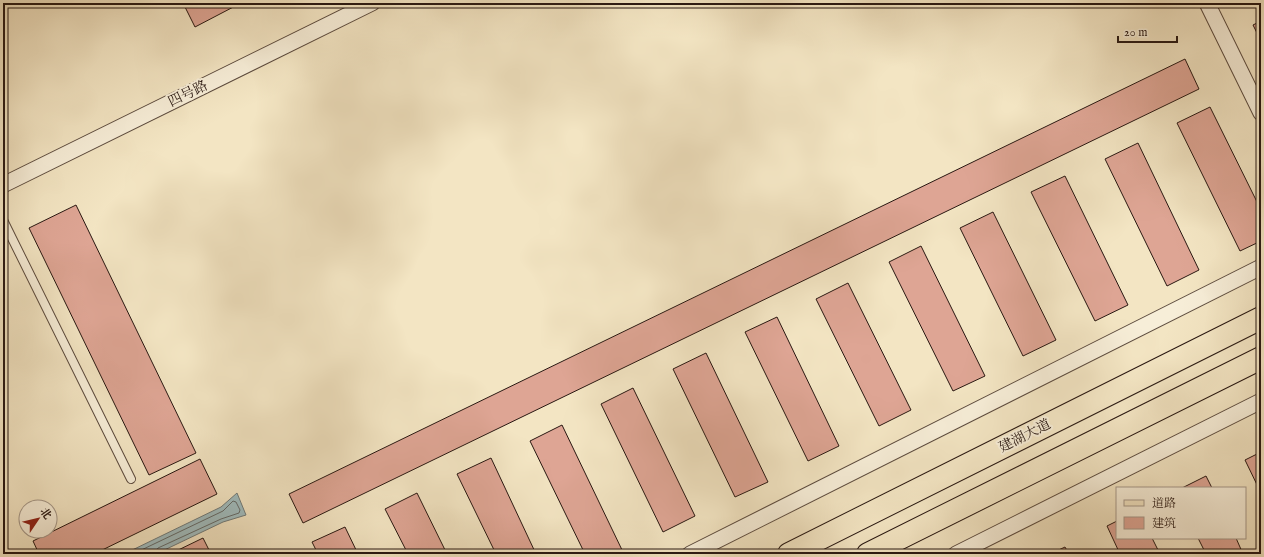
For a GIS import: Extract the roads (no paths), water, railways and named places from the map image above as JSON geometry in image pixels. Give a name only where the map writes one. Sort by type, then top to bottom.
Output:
[{"type":"main road","name":"建湖大道","points":[[788,554],[1261,318]]},
{"type":"main road","points":[[868,554],[1261,358]]},
{"type":"street","name":"四号路","points":[[3,185],[372,3]]},
{"type":"street","points":[[1207,3],[1261,114]]},
{"type":"street","points":[[690,554],[1261,267]]},
{"type":"street","points":[[956,554],[1261,401]]},
{"type":"lane","points":[[3,220],[131,479]]},
{"type":"water","points":[[237,493],[246,515],[223,522],[156,554],[124,554],[221,507]]}]
